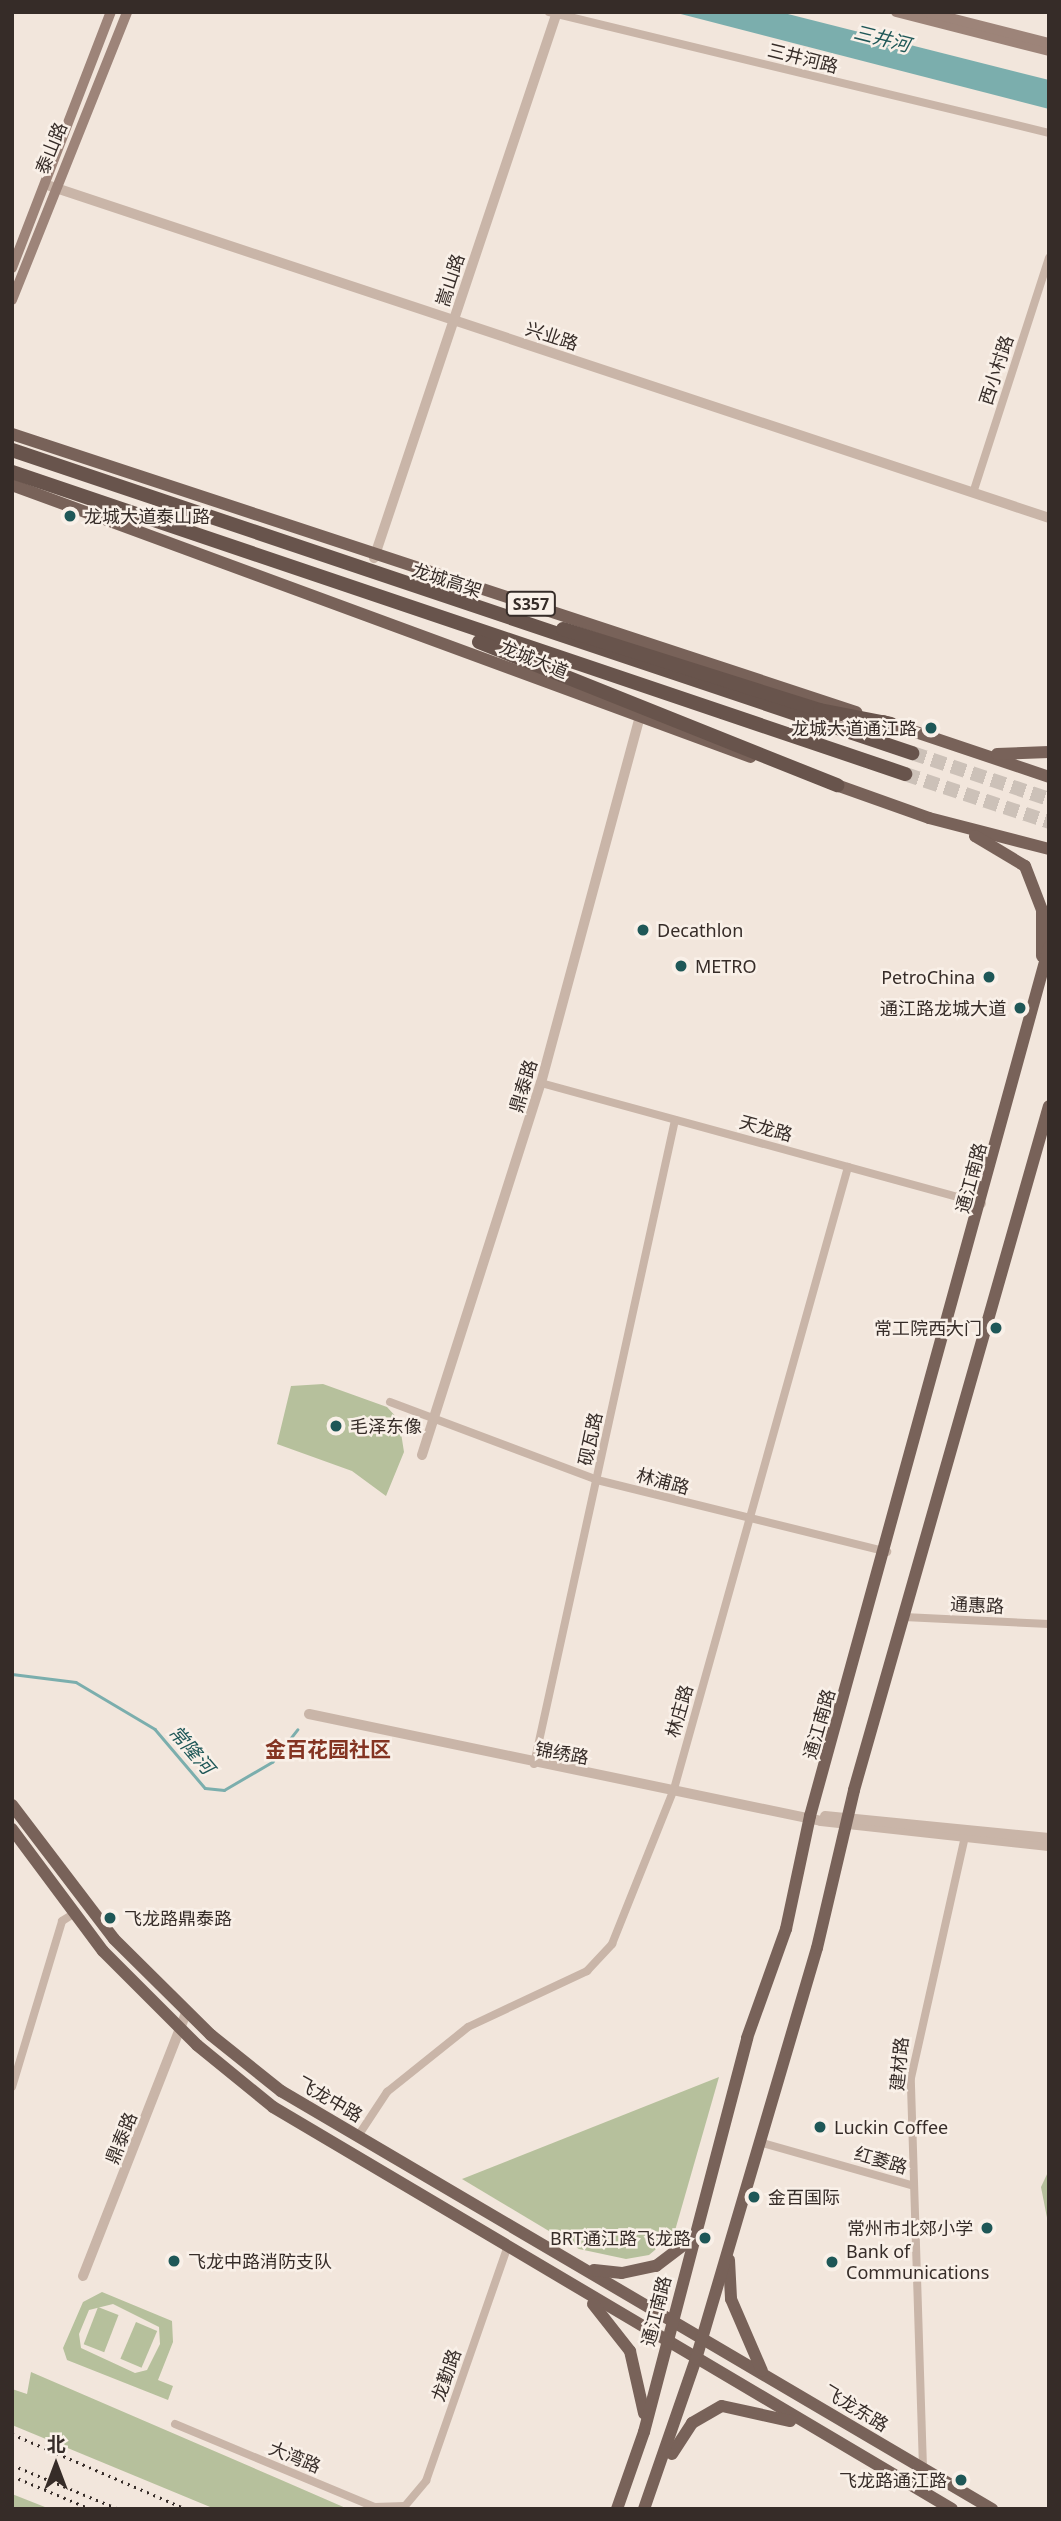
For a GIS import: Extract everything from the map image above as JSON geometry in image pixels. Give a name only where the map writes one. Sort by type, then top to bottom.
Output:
[{"type":"highway","name":"龙城高架","points":[[12,450],[370,575],[912,753]]},
{"type":"highway","points":[[12,472],[364,596],[905,774]]},
{"type":"highway","points":[[370,575],[820,710],[891,724]]},
{"type":"highway","points":[[364,596],[837,785]]},
{"type":"main road","name":"泰山路","points":[[12,300],[111,12]]},
{"type":"main road","name":"泰山路","points":[[12,268],[127,12]]},
{"type":"main road","points":[[896,12],[1049,51]]},
{"type":"main road","points":[[927,12],[1049,43]]},
{"type":"main road","name":"S357","points":[[12,434],[374,558],[583,620],[1049,777]]},
{"type":"main road","name":"龙城大道","points":[[12,485],[439,640],[639,721],[837,785],[929,818],[1049,849]]},
{"type":"main road","points":[[981,753],[1049,752]]},
{"type":"main road","points":[[929,818],[1008,850],[1025,866],[1042,910],[1039,985]]},
{"type":"main road","name":"通江南路","points":[[617,2509],[644,2432],[672,2315],[747,2038],[786,1929],[810,1816],[887,1552],[1049,947]]},
{"type":"main road","points":[[652,2491],[703,2336],[817,1948],[846,1821],[1049,1106]]},
{"type":"main road","name":"飞龙中路","points":[[12,1805],[114,1939],[187,2011],[281,2091],[586,2269],[672,2315],[703,2336]]},
{"type":"main road","name":"飞龙中路","points":[[12,1829],[75,1913],[181,2029],[274,2107],[583,2293],[668,2339],[696,2359]]},
{"type":"main road","points":[[586,2269],[622,2273],[656,2266],[694,2236]]},
{"type":"main road","points":[[729,2250],[731,2299],[742,2336],[765,2374]]},
{"type":"main road","points":[[583,2293],[631,2351],[640,2374],[644,2432]]},
{"type":"main road","name":"飞龙东路","points":[[703,2336],[992,2509]]},
{"type":"main road","points":[[696,2359],[951,2509]]},
{"type":"main road","points":[[644,2509],[680,2437],[707,2411],[737,2406],[814,2428]]},
{"type":"street","name":"三井河路","points":[[554,13],[1049,134]]},
{"type":"street","name":"嵩山路","points":[[374,558],[554,13]]},
{"type":"street","name":"兴业路","points":[[49,186],[1049,518]]},
{"type":"street","name":"西小村路","points":[[972,493],[1049,258]]},
{"type":"street","name":"鼎泰路","points":[[422,1455],[436,1420],[541,1083],[639,721]]},
{"type":"street","name":"天龙路","points":[[541,1083],[982,1204]]},
{"type":"street","name":"砚瓦路","points":[[534,1764],[675,1119]]},
{"type":"street","name":"林庄路","points":[[358,2136],[387,2092],[468,2027],[602,1960],[674,1789],[848,1167]]},
{"type":"street","name":"林浦路","points":[[390,1402],[597,1480],[749,1520],[887,1552]]},
{"type":"street","name":"通惠路","points":[[904,1617],[1049,1624]]},
{"type":"street","name":"锦绣路","points":[[309,1714],[534,1764],[810,1816],[1049,1846]]},
{"type":"street","name":"锦绣路","points":[[846,1821],[1049,1838]]},
{"type":"street","name":"建材路","points":[[923,2468],[911,2078],[918,2032],[965,1837]]},
{"type":"street","points":[[12,2087],[62,1921],[75,1913]]},
{"type":"street","name":"鼎泰路","points":[[83,2276],[187,2011]]},
{"type":"street","name":"红菱路","points":[[759,2142],[914,2186]]},
{"type":"street","name":"龙勤路","points":[[405,2506],[425,2481],[507,2248]]},
{"type":"street","name":"大湾路","points":[[175,2424],[374,2507],[405,2506]]},
{"type":"green space","points":[[323,1384],[387,1407],[399,1420],[404,1452],[386,1496],[352,1471],[277,1444],[291,1386]]},
{"type":"green space","points":[[719,2077],[674,2234],[649,2255],[626,2259],[579,2249],[462,2179]]},
{"type":"green space","points":[[1049,2170],[1049,2228],[1041,2187]]},
{"type":"green space","points":[[102,2292],[172,2321],[173,2342],[158,2380],[173,2386],[168,2400],[67,2360],[63,2348],[83,2302]],"holes":[[[113,2304],[159,2327],[160,2344],[147,2370],[135,2373],[81,2348],[79,2334],[89,2310]]]},
{"type":"green space","points":[[98,2307],[119,2315],[104,2352],[84,2344]]},
{"type":"green space","points":[[136,2322],[157,2331],[142,2368],[120,2359]]},
{"type":"green space","points":[[31,2372],[348,2509],[215,2509],[12,2425],[12,2389],[27,2394]]},
{"type":"green space","points":[[12,2494],[50,2509],[12,2509]]},
{"type":"water","name":"三井河","points":[[673,12],[780,12],[1049,80],[1049,109]]},
{"type":"waterway","name":"常隆河","points":[[12,1674],[76,1682],[155,1729],[205,1788],[224,1790],[272,1762],[297,1730]]},
{"type":"tunnel","points":[[912,753],[1049,799]]},
{"type":"tunnel","points":[[905,774],[1049,822]]},
{"type":"railway","points":[[12,2434],[186,2509]]},
{"type":"railway","points":[[12,2465],[119,2509]]},
{"type":"railway","points":[[12,2476],[91,2509]]},
{"type":"place","name":"龙城大道泰山路","points":[[70,516]]},
{"type":"place","name":"龙城大道通江路","points":[[931,728]]},
{"type":"place","name":"Decathlon","points":[[643,930]]},
{"type":"place","name":"METRO","points":[[681,966]]},
{"type":"place","name":"PetroChina","points":[[989,977]]},
{"type":"place","name":"通江路龙城大道","points":[[1020,1008]]},
{"type":"place","name":"常工院西大门","points":[[996,1328]]},
{"type":"place","name":"毛泽东像","points":[[336,1426]]},
{"type":"place","name":"飞龙路鼎泰路","points":[[110,1918]]},
{"type":"place","name":"Luckin Coffee","points":[[820,2127]]},
{"type":"place","name":"金百国际","points":[[754,2197]]},
{"type":"place","name":"常州市北郊小学","points":[[987,2228]]},
{"type":"place","name":"BRT通江路飞龙路","points":[[705,2238]]},
{"type":"place","name":"飞龙中路消防支队","points":[[174,2261]]},
{"type":"place","name":"Bank of Communications","points":[[832,2262]]},
{"type":"place","name":"飞龙路通江路","points":[[961,2480]]},
{"type":"district","name":"金百花园社区","points":[[328,1749]]}]
